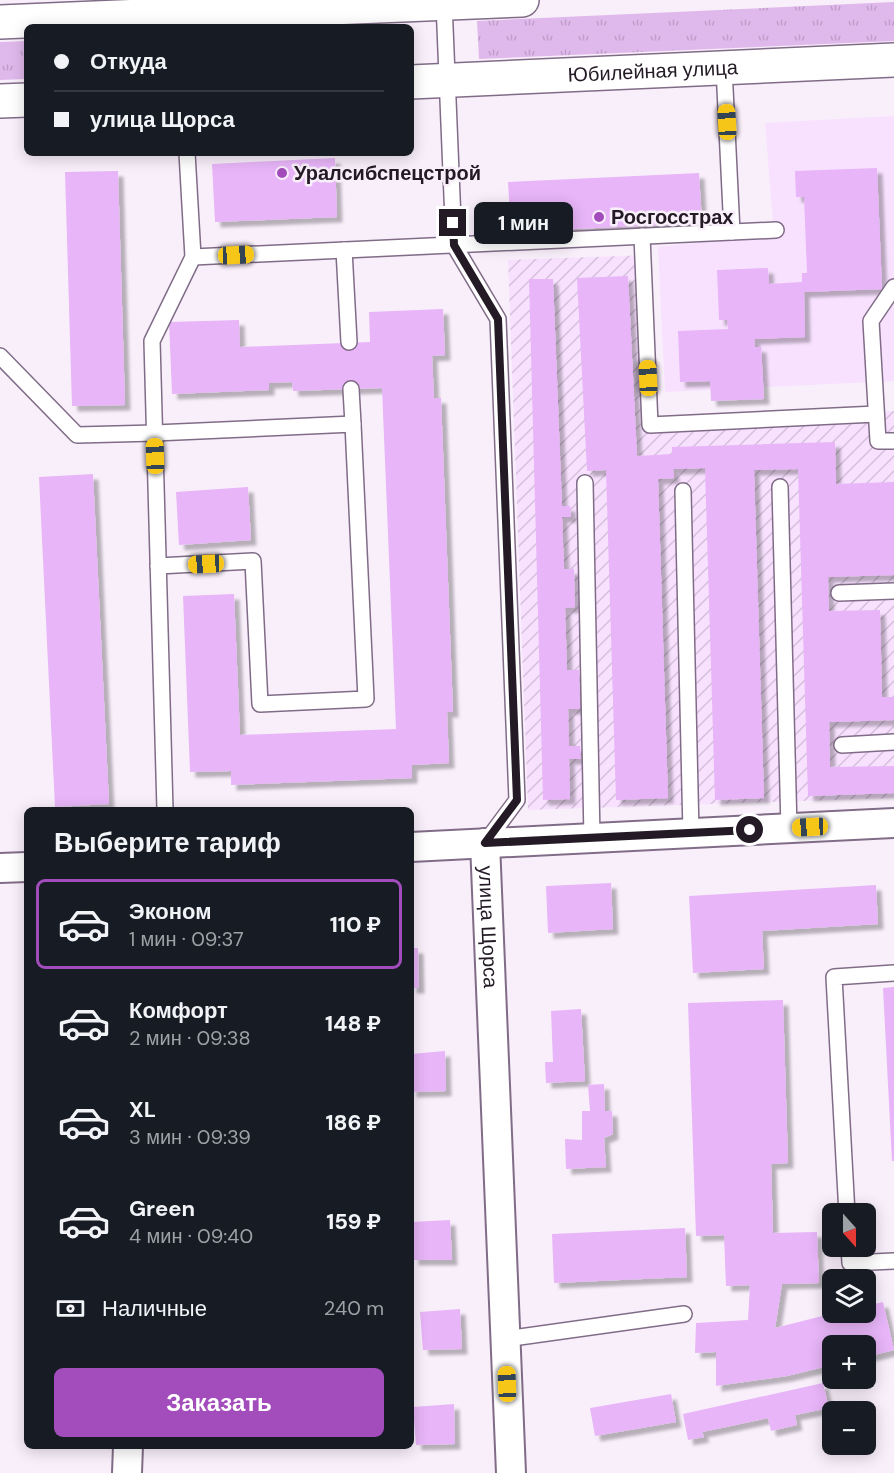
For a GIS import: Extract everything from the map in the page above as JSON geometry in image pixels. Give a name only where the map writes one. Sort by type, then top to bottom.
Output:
[{"type":"main road","points":[[0,22],[522,0]]},
{"type":"main road","name":"Юбилейная улица","points":[[414,82],[894,60]]},
{"type":"main road","points":[[0,101],[24,100]]},
{"type":"street","points":[[414,847],[894,822]]},
{"type":"street","name":"улица Щорса","points":[[485,843],[511,1473]]},
{"type":"street","points":[[0,868],[24,867]]},
{"type":"street","points":[[127,1473],[128,1449]]},
{"type":"lane","name":"улица Щорса","points":[[444,3],[454,245],[498,319],[517,800],[485,843]]},
{"type":"lane","points":[[724,68],[732,232]]},
{"type":"lane","points":[[165,807],[153,341],[193,257],[187,156]]},
{"type":"lane","points":[[193,257],[776,230]]},
{"type":"lane","points":[[642,236],[650,425],[876,414]]},
{"type":"lane","points":[[344,250],[349,342]]},
{"type":"lane","points":[[894,287],[871,321],[878,441],[894,441]]},
{"type":"lane","points":[[0,356],[77,435],[155,434],[353,424]]},
{"type":"lane","points":[[158,566],[254,561],[260,704],[366,699],[351,389]]},
{"type":"lane","points":[[585,483],[592,838]]},
{"type":"lane","points":[[780,487],[789,828]]},
{"type":"lane","points":[[682,491],[691,833]]},
{"type":"lane","points":[[839,593],[894,591]]},
{"type":"lane","points":[[842,745],[894,742]]},
{"type":"lane","points":[[846,1203],[834,976],[894,973]]},
{"type":"lane","points":[[850,1257],[850,1263],[894,1261]]},
{"type":"lane","points":[[506,1339],[684,1314]]},
{"type":"shaded area","points":[[894,116],[894,381],[665,392],[658,247],[774,234],[765,123]]},
{"type":"shaded area","points":[[649,255],[654,418],[894,411],[894,798],[528,810],[508,260]]},
{"type":"green space","points":[[894,2],[894,41],[479,59],[477,21]]},
{"type":"green space","points":[[24,41],[24,79],[0,80],[0,42]]},
{"type":"building","points":[[335,158],[337,217],[215,222],[212,164]]},
{"type":"building","points":[[877,168],[882,289],[804,292],[805,337],[754,339],[755,347],[761,347],[764,399],[711,401],[710,381],[680,382],[678,331],[728,329],[727,320],[719,320],[717,270],[768,268],[769,284],[802,282],[802,273],[807,273],[804,197],[796,197],[795,171]]},
{"type":"building","points":[[118,171],[125,405],[72,406],[65,172]]},
{"type":"building","points":[[699,173],[702,223],[511,232],[508,182]]},
{"type":"building","points":[[628,276],[637,456],[672,454],[672,447],[835,442],[836,484],[894,482],[894,575],[828,577],[829,611],[880,610],[882,697],[894,697],[894,720],[829,722],[830,767],[894,766],[894,793],[808,796],[798,469],[754,470],[764,798],[715,800],[705,468],[673,469],[674,478],[658,479],[668,798],[616,800],[606,470],[587,471],[577,278]]},
{"type":"building","points":[[529,279],[553,279],[562,506],[570,506],[571,517],[562,517],[564,569],[574,569],[575,607],[565,608],[567,670],[579,670],[580,709],[568,709],[569,746],[580,746],[581,759],[569,759],[570,799],[543,800]]},
{"type":"building","points":[[443,309],[445,355],[432,356],[434,398],[441,398],[453,712],[447,712],[449,763],[412,765],[412,778],[231,785],[231,771],[190,772],[183,596],[234,594],[240,735],[396,729],[382,388],[293,391],[292,382],[269,383],[269,390],[172,394],[169,322],[239,320],[240,347],[370,342],[369,312]]},
{"type":"building","points":[[93,474],[109,804],[55,807],[39,477]]},
{"type":"building","points":[[248,487],[251,540],[179,545],[176,492]]},
{"type":"building","points":[[611,883],[613,929],[548,933],[546,886]]},
{"type":"building","points":[[876,885],[878,924],[762,931],[764,969],[693,973],[689,896]]},
{"type":"building","points":[[414,948],[418,948],[419,988],[414,988]]},
{"type":"building","points":[[894,987],[894,1161],[892,1161],[883,988]]},
{"type":"building","points":[[783,1000],[788,1163],[771,1164],[773,1233],[817,1232],[819,1283],[782,1284],[775,1328],[822,1316],[822,1323],[876,1323],[876,1304],[883,1302],[894,1350],[876,1354],[876,1335],[822,1335],[822,1367],[787,1376],[716,1386],[716,1352],[695,1353],[696,1323],[748,1320],[750,1285],[726,1286],[724,1235],[696,1236],[688,1003]]},
{"type":"building","points":[[581,1009],[585,1081],[546,1083],[545,1062],[553,1062],[551,1011]]},
{"type":"building","points":[[445,1051],[446,1091],[414,1092],[414,1054]]},
{"type":"building","points":[[604,1084],[605,1111],[612,1111],[613,1134],[604,1138],[606,1167],[566,1169],[565,1139],[582,1140],[582,1111],[590,1111],[588,1085]]},
{"type":"building","points":[[450,1220],[452,1260],[414,1260],[414,1222]]},
{"type":"building","points":[[685,1228],[687,1277],[554,1283],[552,1234]]},
{"type":"building","points":[[460,1309],[462,1349],[423,1350],[420,1312]]},
{"type":"building","points":[[822,1383],[827,1401],[822,1401],[822,1409],[795,1415],[797,1425],[771,1431],[768,1418],[702,1432],[704,1437],[688,1440],[683,1414]]},
{"type":"building","points":[[671,1394],[676,1422],[595,1436],[590,1408]]},
{"type":"building","points":[[454,1404],[455,1444],[416,1445],[414,1407]]},
{"type":"place","name":"Уралсибспецстрой","points":[[282,173]]},
{"type":"place","name":"Росгосстрах","points":[[599,217]]},
{"type":"route","points":[[453,223],[454,245],[498,319],[517,800],[485,843],[750,830]]}]
